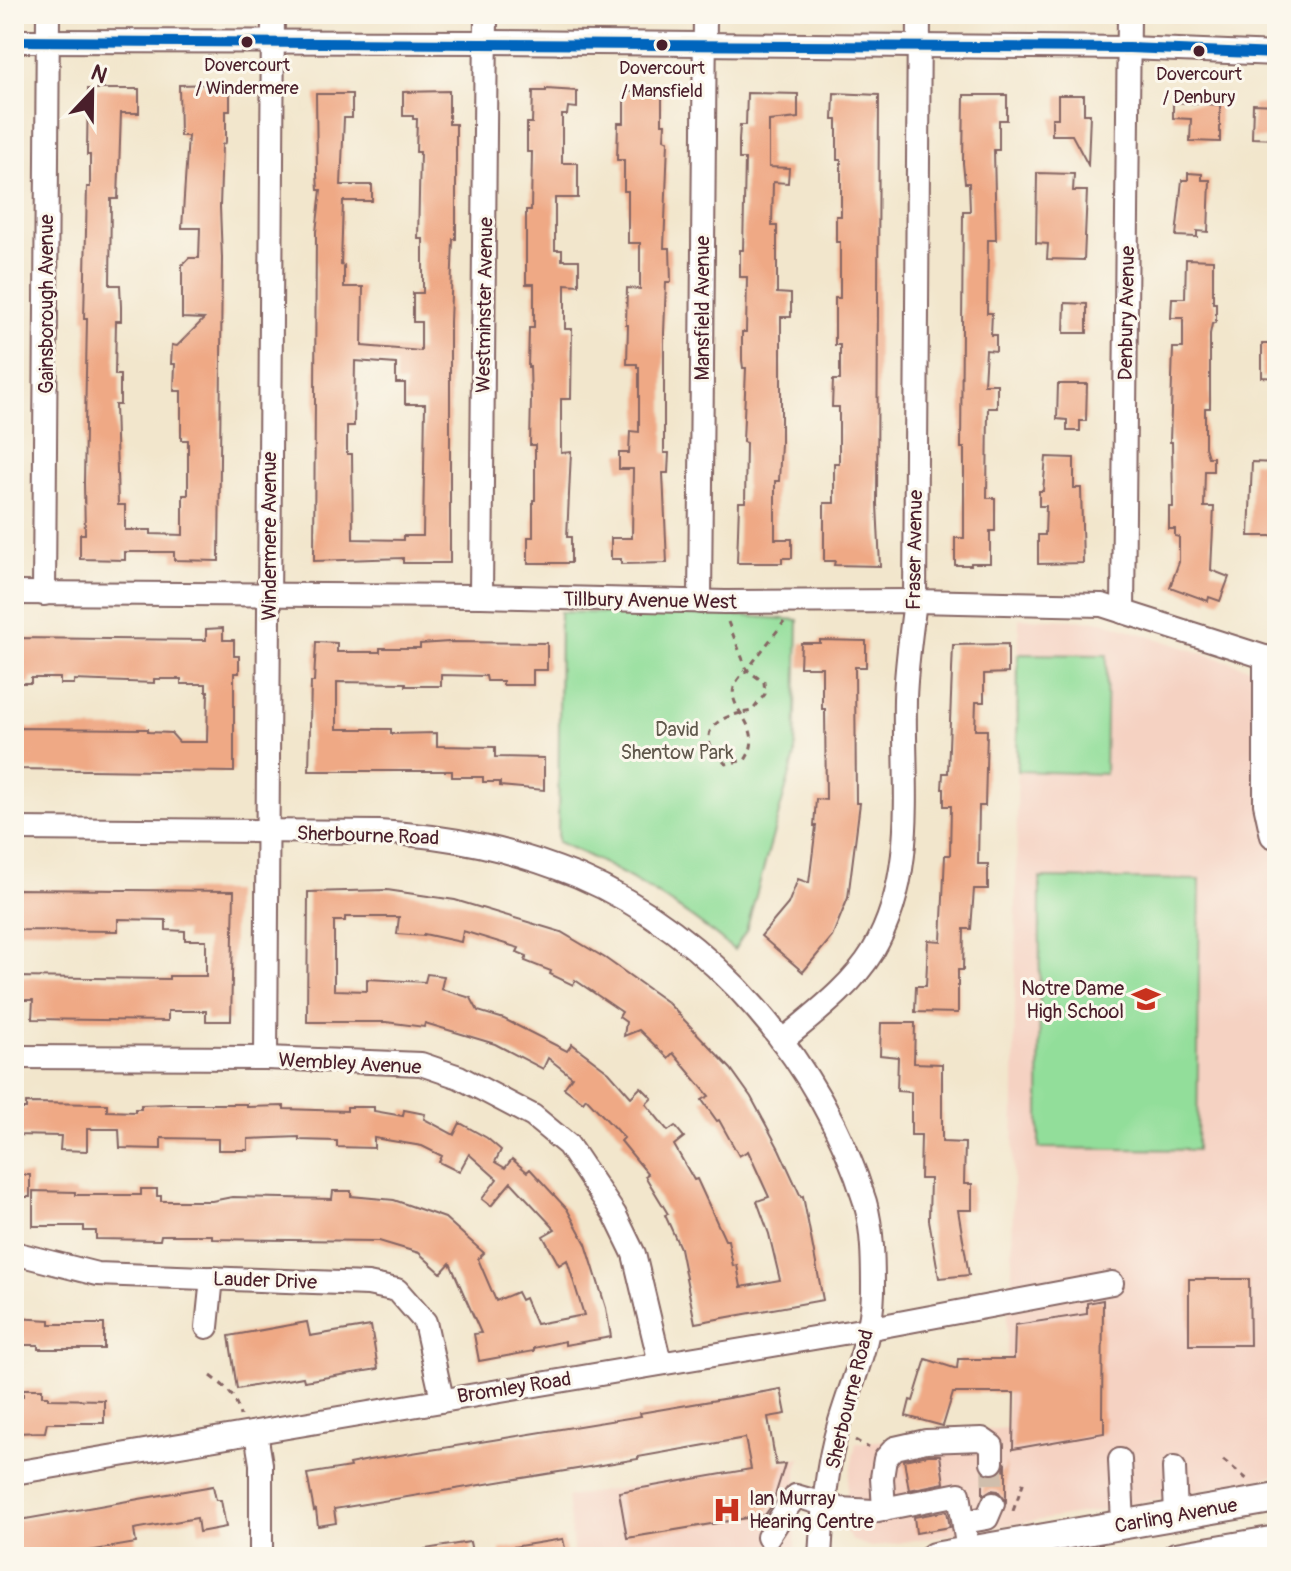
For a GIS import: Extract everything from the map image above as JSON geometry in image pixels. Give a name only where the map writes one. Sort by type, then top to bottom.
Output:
[{"type":"main road","name":"Carling Avenue","points":[[934,1557],[1176,1514],[1266,1491]]},
{"type":"main road","name":"Carling Avenue","points":[[1176,1557],[1277,1540]]},
{"type":"street","name":"Gainsborough Avenue","points":[[44,594],[48,14]]},
{"type":"street","name":"Windermere Avenue","points":[[266,1058],[273,14]]},
{"type":"street","name":"Westminster Avenue","points":[[481,596],[486,14]]},
{"type":"street","name":"Mansfield Avenue","points":[[700,602],[705,14]]},
{"type":"street","name":"Fraser Avenue","points":[[782,1041],[846,985],[866,962],[893,904],[904,862],[905,695],[915,601],[919,14]]},
{"type":"street","name":"Denbury Avenue","points":[[1123,612],[1129,14]]},
{"type":"street","points":[[14,41],[1129,48],[1277,54]]},
{"type":"street","name":"Tillbury Avenue West","points":[[14,593],[1102,605],[1271,659]]},
{"type":"street","points":[[1271,659],[1265,804],[1272,836]]},
{"type":"street","name":"Sherbourne Road","points":[[14,829],[379,832],[433,835],[482,844],[581,878],[635,907],[726,974],[782,1041],[814,1088],[843,1142],[866,1205],[873,1297],[864,1352],[834,1443],[820,1557]]},
{"type":"street","name":"Wembley Avenue","points":[[14,1057],[266,1058],[421,1064],[459,1077],[533,1116],[568,1145],[615,1215],[634,1254],[660,1363]]},
{"type":"street","name":"Lauder Drive","points":[[14,1253],[97,1274],[368,1284],[397,1290],[425,1322],[442,1399]]},
{"type":"street","points":[[207,1327],[212,1278]]},
{"type":"street","name":"Bromley Road","points":[[14,1473],[867,1329],[1112,1283]]},
{"type":"street","points":[[256,1433],[261,1464],[261,1557]]},
{"type":"street","points":[[884,1509],[882,1478],[885,1459],[895,1448],[926,1441],[982,1439],[992,1446],[992,1462]]},
{"type":"street","points":[[1120,1460],[1123,1524]]},
{"type":"street","points":[[1174,1468],[1176,1514]]},
{"type":"street","points":[[824,1505],[873,1511],[959,1494],[968,1551]]},
{"type":"street","points":[[964,1522],[1000,1512]]},
{"type":"path","points":[[725,602],[728,620],[747,670],[764,682],[765,694],[752,711],[741,713],[717,720],[711,729],[709,743],[715,755],[726,764],[745,760],[751,750],[750,729],[741,713],[735,706],[732,688],[737,679],[747,670],[798,603]]},
{"type":"path","points":[[211,1376],[230,1390],[238,1411]]},
{"type":"path","points":[[1223,1460],[1266,1491]]},
{"type":"path","points":[[1000,1512],[1018,1505],[1025,1478]]},
{"type":"shaded area","points":[[1165,14],[1277,14],[1277,25],[1172,22]]},
{"type":"shaded area","name":"Notre Dame High School","points":[[1019,618],[1102,621],[1277,677],[1277,1475],[1104,1510],[871,1547],[851,1540],[843,1526],[856,1443],[1007,1428],[1007,1316],[1014,1301]]},
{"type":"shaded area","points":[[801,1458],[797,1469],[795,1553],[792,1557],[574,1557],[567,1497]]},
{"type":"green space","name":"David Shentow Park","points":[[560,612],[798,620],[795,756],[746,931],[734,950],[650,890],[558,842]]},
{"type":"green space","points":[[1018,654],[1107,655],[1105,774],[1017,771]]},
{"type":"green space","points":[[1040,878],[1200,880],[1197,1150],[1039,1148]]},
{"type":"building","points":[[179,85],[230,85],[226,142],[222,145],[220,207],[219,561],[174,560],[174,552],[125,552],[125,560],[80,559],[80,534],[85,534],[87,319],[84,319],[87,187],[90,187],[88,89],[139,89],[139,113],[121,113],[118,199],[111,199],[110,285],[120,285],[121,307],[121,321],[116,321],[115,375],[120,375],[120,405],[115,405],[118,505],[125,505],[125,530],[183,535],[183,495],[188,495],[188,440],[181,440],[181,391],[174,391],[172,345],[177,346],[204,319],[182,318],[182,265],[189,258],[199,258],[200,228],[182,228],[188,136],[180,136]]},
{"type":"building","points":[[449,91],[449,124],[456,124],[456,239],[453,239],[450,322],[450,563],[403,563],[403,558],[314,561],[316,232],[321,190],[318,190],[317,174],[316,94],[352,94],[352,118],[344,118],[341,185],[372,185],[372,201],[343,201],[341,265],[344,266],[344,287],[363,287],[362,346],[421,351],[421,322],[413,322],[413,293],[423,293],[423,239],[418,239],[420,152],[416,152],[417,119],[403,116],[403,92]],"holes":[[[355,361],[396,364],[396,383],[405,383],[405,404],[425,404],[423,536],[403,536],[403,540],[353,539],[352,454],[347,454],[347,426],[354,426]]]},
{"type":"building","points":[[533,91],[577,91],[577,108],[568,107],[567,115],[562,115],[562,163],[578,163],[578,198],[555,198],[555,250],[562,250],[562,260],[579,260],[579,285],[565,284],[565,329],[572,329],[571,399],[561,399],[561,453],[571,452],[567,537],[571,537],[571,563],[528,563],[528,537],[533,537],[535,445],[530,445],[528,367],[529,328],[534,328],[534,284],[526,284],[526,210],[531,210],[532,152],[527,152],[527,123],[532,123]]},
{"type":"building","points":[[624,92],[662,92],[662,124],[665,124],[664,139],[668,141],[664,248],[670,248],[671,282],[666,282],[664,453],[669,453],[668,473],[663,473],[667,563],[621,564],[621,559],[611,559],[611,538],[632,538],[633,469],[619,469],[619,453],[629,453],[630,431],[639,432],[639,367],[637,364],[627,364],[626,325],[627,288],[640,289],[640,243],[628,243],[628,191],[624,191],[624,160],[617,160],[618,123],[624,123]]},
{"type":"building","points":[[747,93],[798,94],[798,118],[769,121],[769,167],[789,168],[788,183],[773,182],[772,226],[777,226],[777,293],[791,294],[791,317],[781,317],[781,443],[779,481],[775,481],[775,539],[792,539],[792,558],[782,558],[782,563],[737,563],[739,502],[745,502],[746,443],[743,442],[746,368],[743,368],[742,360],[742,332],[746,332],[747,277],[740,277],[745,159],[739,159],[739,141],[740,125],[746,125]]},
{"type":"building","points":[[834,93],[879,95],[877,504],[880,566],[834,565],[835,561],[824,561],[824,503],[834,503],[834,463],[839,463],[839,407],[832,407],[833,380],[840,380],[840,345],[835,345],[835,298],[840,298],[840,242],[836,242],[836,216],[841,216],[841,160],[837,160]]},
{"type":"building","points":[[964,95],[1007,95],[1007,120],[999,120],[999,150],[994,150],[996,240],[988,240],[987,313],[992,313],[991,335],[996,335],[996,351],[986,350],[984,384],[997,384],[997,408],[988,408],[987,498],[995,498],[995,531],[990,531],[990,563],[955,565],[955,538],[964,538],[964,448],[961,448],[963,211],[970,211],[969,183],[965,183],[963,163]]},
{"type":"building","points":[[1058,95],[1084,95],[1084,114],[1090,114],[1088,165],[1072,135],[1052,135],[1052,118],[1058,118]]},
{"type":"building","points":[[1173,102],[1220,105],[1220,142],[1190,141],[1191,119],[1173,118]]},
{"type":"building","points":[[1253,104],[1277,105],[1277,139],[1252,138]]},
{"type":"building","points":[[1037,173],[1074,174],[1073,191],[1087,191],[1084,260],[1047,259],[1048,244],[1036,243]]},
{"type":"building","points":[[1188,173],[1202,174],[1202,180],[1210,180],[1208,232],[1197,231],[1197,237],[1176,236],[1182,180],[1188,180]]},
{"type":"building","points":[[1186,259],[1213,260],[1216,322],[1212,324],[1210,334],[1210,408],[1205,408],[1205,447],[1208,457],[1213,457],[1213,471],[1205,471],[1204,507],[1214,507],[1211,570],[1229,577],[1220,601],[1209,597],[1208,601],[1170,587],[1179,562],[1179,537],[1175,536],[1175,529],[1169,529],[1169,507],[1173,507],[1170,442],[1173,348],[1183,348],[1183,318],[1171,318],[1172,298],[1185,298]]},
{"type":"building","points":[[1065,303],[1087,304],[1087,333],[1064,333]]},
{"type":"building","points":[[1262,344],[1277,344],[1277,378],[1262,377]]},
{"type":"building","points":[[1058,384],[1087,384],[1086,421],[1080,421],[1080,431],[1067,431],[1067,420],[1057,419]]},
{"type":"building","points":[[1046,457],[1074,458],[1074,488],[1081,488],[1083,563],[1038,564],[1038,535],[1045,535],[1046,506],[1039,506],[1039,491],[1043,491]]},
{"type":"building","points":[[1252,462],[1277,463],[1277,536],[1249,536]]},
{"type":"building","points":[[223,628],[223,640],[234,640],[234,656],[239,656],[239,673],[234,673],[234,772],[14,769],[14,728],[148,729],[148,732],[171,733],[179,742],[207,742],[208,691],[206,684],[181,684],[181,679],[154,679],[154,683],[74,680],[74,684],[60,684],[60,678],[31,678],[31,683],[14,683],[14,638],[206,640],[206,629]]},
{"type":"building","points":[[820,640],[866,641],[866,667],[855,667],[856,803],[860,803],[848,898],[832,937],[803,972],[761,936],[788,904],[798,879],[809,883],[816,799],[826,800],[822,667],[800,667],[801,643],[820,643]]},
{"type":"building","points":[[316,642],[337,643],[337,652],[380,652],[380,648],[420,648],[420,644],[449,642],[547,643],[547,670],[533,670],[533,685],[503,685],[503,681],[487,681],[486,676],[441,675],[441,686],[337,682],[337,729],[391,729],[391,734],[437,733],[437,746],[495,747],[495,757],[544,758],[544,790],[500,786],[500,782],[483,782],[483,777],[452,777],[452,771],[309,771],[311,682],[314,682]]},
{"type":"building","points":[[1008,644],[1008,673],[984,674],[984,702],[976,702],[975,730],[987,730],[985,806],[979,806],[978,864],[988,864],[988,889],[974,889],[971,929],[964,929],[963,970],[958,970],[958,1013],[915,1012],[916,986],[926,986],[928,940],[941,941],[945,855],[950,855],[951,806],[944,806],[942,789],[943,773],[948,773],[953,645]]},
{"type":"building","points":[[14,889],[234,891],[231,1021],[206,1021],[206,1011],[168,1011],[168,1021],[32,1019],[33,1000],[14,1000],[14,977],[169,979],[169,976],[206,976],[206,940],[185,940],[185,931],[166,930],[166,920],[118,919],[118,931],[14,930]]},
{"type":"building","points":[[387,890],[455,900],[561,932],[605,958],[667,1002],[731,1069],[751,1097],[779,1149],[803,1196],[823,1300],[695,1323],[680,1248],[665,1215],[668,1214],[645,1176],[648,1174],[621,1141],[624,1138],[586,1098],[583,1102],[564,1088],[572,1077],[548,1058],[543,1069],[495,1044],[425,1023],[424,1027],[386,1022],[307,1022],[308,892]],"holes":[[[345,917],[399,917],[397,934],[424,934],[461,942],[463,931],[519,948],[517,952],[527,956],[525,961],[551,971],[550,974],[573,985],[575,980],[622,1012],[619,1017],[626,1022],[624,1036],[639,1030],[668,1058],[673,1053],[709,1096],[702,1100],[719,1120],[739,1156],[748,1151],[769,1197],[757,1201],[780,1280],[741,1287],[728,1240],[725,1240],[697,1179],[694,1180],[674,1145],[684,1137],[675,1126],[668,1131],[646,1104],[652,1098],[641,1087],[631,1097],[609,1072],[572,1044],[567,1051],[504,1019],[478,1011],[471,998],[441,989],[444,976],[427,974],[425,982],[367,979],[367,991],[334,990],[334,921],[345,921]]]},
{"type":"building","points":[[881,1023],[915,1023],[914,1063],[942,1064],[942,1142],[965,1143],[964,1184],[972,1184],[972,1210],[958,1210],[969,1275],[939,1278],[929,1220],[930,1179],[920,1179],[921,1135],[911,1135],[911,1092],[897,1091],[898,1057],[880,1055]]},
{"type":"building","points":[[26,1103],[107,1104],[107,1111],[135,1112],[135,1109],[141,1109],[141,1105],[172,1104],[247,1104],[247,1107],[284,1106],[284,1109],[347,1111],[347,1107],[374,1107],[374,1111],[403,1116],[404,1110],[425,1114],[424,1119],[454,1135],[460,1123],[501,1150],[495,1162],[505,1168],[512,1159],[527,1172],[530,1169],[567,1209],[586,1244],[606,1308],[611,1337],[565,1345],[565,1341],[534,1348],[534,1351],[479,1361],[474,1334],[481,1333],[450,1263],[441,1273],[419,1253],[379,1241],[212,1239],[212,1235],[161,1235],[160,1240],[96,1239],[96,1231],[84,1231],[84,1226],[33,1226],[33,1191],[75,1192],[75,1195],[141,1195],[141,1189],[157,1189],[161,1201],[212,1201],[232,1197],[332,1199],[333,1191],[351,1191],[351,1196],[394,1200],[445,1218],[484,1253],[478,1259],[496,1301],[517,1292],[521,1300],[525,1298],[536,1324],[584,1315],[567,1260],[559,1265],[543,1236],[555,1229],[511,1182],[491,1206],[482,1199],[497,1179],[469,1154],[459,1172],[439,1162],[442,1156],[422,1146],[374,1138],[374,1148],[337,1147],[337,1141],[299,1140],[299,1137],[248,1139],[248,1150],[218,1150],[218,1139],[161,1138],[161,1149],[120,1148],[119,1129],[87,1129],[87,1151],[60,1150],[61,1136],[14,1135],[14,1109],[26,1109]]},
{"type":"building","points":[[14,1175],[30,1175],[30,1197],[14,1197]]},
{"type":"building","points":[[1189,1279],[1249,1279],[1250,1345],[1189,1345]]},
{"type":"building","points":[[1103,1300],[1104,1433],[1013,1449],[1014,1393],[953,1393],[943,1426],[906,1416],[926,1359],[957,1369],[958,1359],[1014,1359],[1015,1325],[1087,1314],[1087,1303]]},
{"type":"building","points":[[15,1318],[50,1320],[50,1324],[104,1324],[104,1349],[38,1349],[38,1345],[24,1345],[24,1338],[15,1338]]},
{"type":"building","points":[[307,1322],[310,1336],[371,1326],[378,1369],[304,1381],[303,1377],[237,1389],[229,1336]]},
{"type":"building","points":[[23,1389],[42,1389],[42,1396],[48,1396],[48,1399],[104,1400],[104,1423],[47,1423],[45,1432],[14,1433],[14,1396],[23,1396]]},
{"type":"building","points":[[781,1389],[786,1414],[768,1417],[776,1465],[785,1464],[772,1505],[765,1515],[627,1538],[619,1492],[751,1469],[745,1438],[638,1459],[334,1509],[336,1523],[318,1526],[307,1474],[350,1467],[349,1464],[369,1460],[641,1416],[640,1413]]},
{"type":"building","points":[[940,1455],[944,1483],[909,1490],[904,1460]]},
{"type":"building","points":[[1006,1462],[1006,1501],[998,1491],[991,1490],[983,1495],[983,1472],[991,1476],[998,1474],[1004,1470]]},
{"type":"building","points":[[213,1486],[216,1500],[221,1500],[226,1527],[199,1532],[197,1518],[134,1529],[136,1543],[54,1557],[14,1557],[14,1521]]},
{"type":"building","points":[[947,1511],[950,1527],[916,1533],[914,1517]]},
{"type":"building","points":[[563,1539],[567,1557],[500,1557],[500,1549]]},
{"type":"building","points":[[470,1542],[473,1557],[425,1557],[425,1549]]},
{"type":"tunnel","points":[[992,1462],[993,1504]]},
{"type":"transit line","points":[[14,41],[1129,48],[1277,54]]},
{"type":"place","name":"Dovercourt / Windermere","points":[[247,42]]},
{"type":"place","name":"Dovercourt / Mansfield","points":[[662,45]]},
{"type":"place","name":"Dovercourt / Denbury","points":[[1199,51]]},
{"type":"place","name":"Notre Dame High School","points":[[1146,999]]},
{"type":"place","name":"Ian Murray Hearing Centre","points":[[727,1510]]}]
